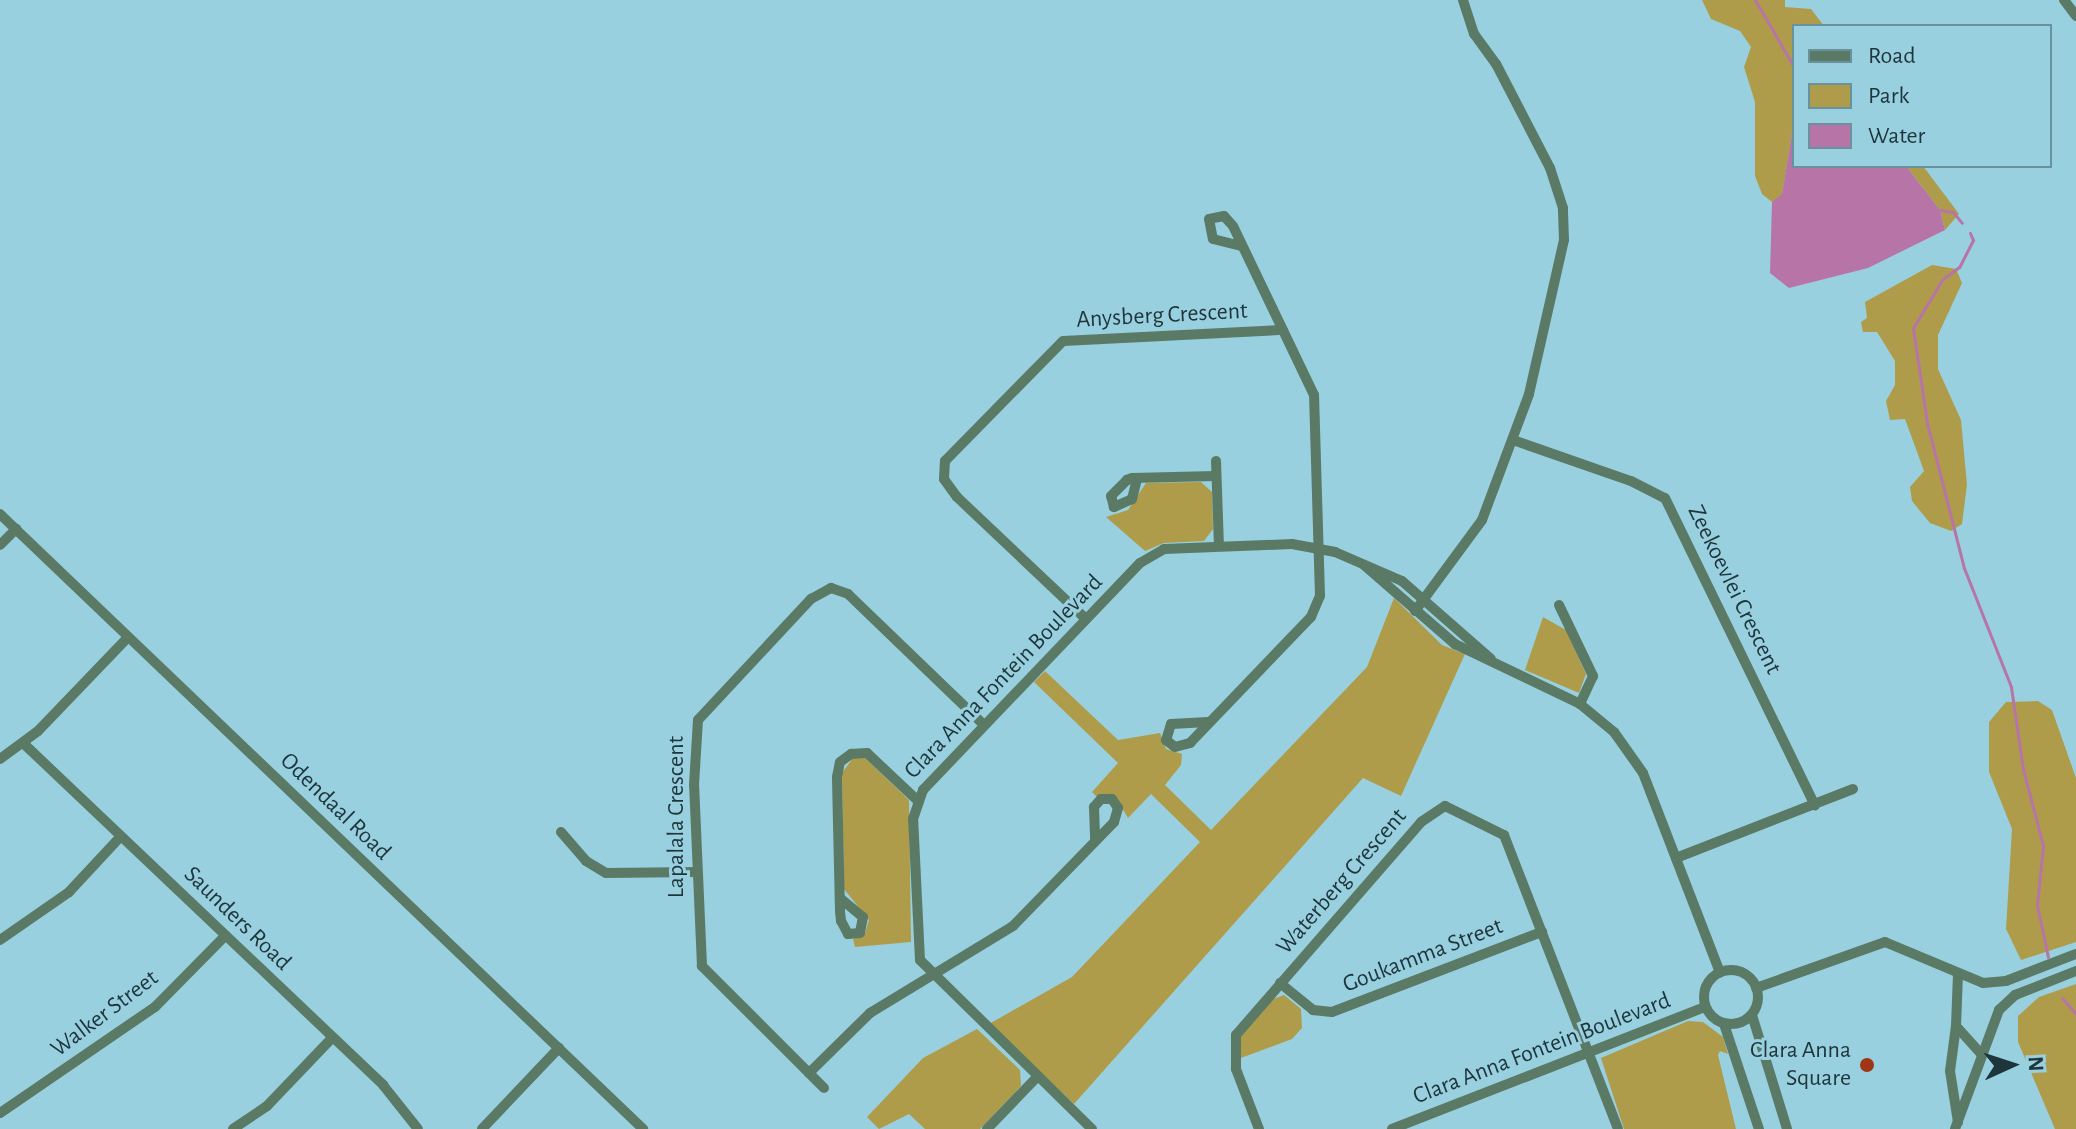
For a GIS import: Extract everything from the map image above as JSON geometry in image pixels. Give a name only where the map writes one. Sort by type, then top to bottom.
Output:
[{"type":"street","points":[[1415,611],[1474,536],[1513,440],[1558,274],[1564,223],[1550,168],[1496,64],[1474,34],[1463,0]]},
{"type":"street","points":[[2064,0],[2076,16]]},
{"type":"street","points":[[1241,246],[1283,330]]},
{"type":"street","name":"Anysberg Crescent","points":[[1086,619],[957,497],[944,479],[945,461],[1063,341],[1283,330],[1316,401],[1320,596],[1311,617],[1208,722]]},
{"type":"street","name":"Zeekoevlei Crescent","points":[[1513,440],[1638,483],[1665,498],[1815,805]]},
{"type":"street","points":[[1216,461],[1219,546]]},
{"type":"street","points":[[1137,479],[1216,476]]},
{"type":"street","name":"Odendaal Road","points":[[0,514],[643,1129]]},
{"type":"street","points":[[0,545],[16,529]]},
{"type":"street","name":"Clara Anna Fontein Boulevard","points":[[1092,1129],[931,975],[920,960],[916,937],[916,799],[1150,555],[1171,547],[1318,547],[1387,571],[1425,599],[1491,659]]},
{"type":"street","name":"Clara Anna Fontein Boulevard","points":[[1364,565],[1455,644],[1580,704],[1629,750],[1676,858],[1720,973]]},
{"type":"street","name":"Lapalala Crescent","points":[[824,1088],[705,972],[697,947],[693,741],[698,720],[821,591],[837,588],[848,594],[984,725]]},
{"type":"street","points":[[1559,605],[1592,672],[1592,683],[1580,704]]},
{"type":"street","points":[[0,759],[23,743],[128,637]]},
{"type":"street","name":"Saunders Road","points":[[23,743],[394,1096],[418,1129]]},
{"type":"street","points":[[840,898],[840,762],[851,754],[867,753],[916,799]]},
{"type":"street","points":[[1676,858],[1853,789]]},
{"type":"street","name":"Waterberg Crescent","points":[[1259,1129],[1236,1069],[1233,1043],[1280,983],[1421,822],[1445,806],[1504,835],[1618,1129]]},
{"type":"street","points":[[561,832],[586,861],[606,873],[697,872]]},
{"type":"street","points":[[0,940],[69,892],[121,836]]},
{"type":"street","points":[[809,1073],[856,1024],[1013,926],[1095,841]]},
{"type":"street","name":"Goukamma Street","points":[[1280,983],[1313,1010],[1332,1012],[1542,932]]},
{"type":"street","name":"Walker Street","points":[[0,1113],[155,1007],[225,936]]},
{"type":"street","points":[[1756,988],[1885,942],[1905,946],[1958,974],[1999,983],[2076,954]]},
{"type":"street","points":[[1957,1125],[1991,1025],[2010,998],[2076,971]]},
{"type":"street","points":[[1759,1129],[1724,1024],[1705,1007],[1706,987],[1720,973],[1744,974],[1756,988],[1752,1015],[1787,1129]]},
{"type":"street","points":[[1957,1125],[1950,1071],[1958,974]]},
{"type":"street","name":"Clara Anna Fontein Boulevard","points":[[1392,1129],[1705,1007]]},
{"type":"street","points":[[1724,1024],[1739,1023],[1752,1015]]},
{"type":"street","points":[[1956,1026],[1981,1054]]},
{"type":"street","points":[[233,1129],[267,1106],[332,1038]]},
{"type":"street","points":[[482,1129],[559,1048]]},
{"type":"street","points":[[987,1129],[1037,1077]]},
{"type":"green space","points":[[1702,0],[1785,0],[1785,7],[1811,9],[1822,24],[1792,24],[1792,133],[1782,195],[1772,202],[1762,194],[1755,176],[1755,102],[1744,67],[1751,47],[1740,31],[1711,19]]},
{"type":"green space","points":[[1908,168],[1924,168],[1959,214],[1945,230],[1940,210]]},
{"type":"green space","points":[[1932,265],[1956,269],[1962,283],[1938,335],[1938,369],[1961,420],[1967,485],[1962,524],[1951,531],[1930,523],[1912,501],[1910,487],[1924,471],[1905,419],[1890,420],[1886,401],[1895,385],[1895,361],[1877,332],[1863,332],[1861,322],[1867,318],[1865,302]]},
{"type":"green space","points":[[1201,482],[1212,492],[1213,529],[1204,541],[1164,543],[1145,551],[1106,517],[1128,510],[1146,483]]},
{"type":"green space","points":[[1394,598],[1442,645],[1465,654],[1401,796],[1363,778],[1074,1104],[989,1024],[1072,977],[1200,842],[1151,794],[1128,818],[1122,808],[1096,796],[1092,792],[1118,763],[1034,682],[1045,671],[1118,740],[1160,733],[1166,749],[1182,754],[1181,765],[1165,785],[1211,830],[1367,667]]},
{"type":"green space","points":[[1543,617],[1566,630],[1586,674],[1579,693],[1525,670]]},
{"type":"green space","points":[[2038,701],[2052,710],[2076,778],[2076,942],[2021,960],[2006,929],[2012,829],[1989,772],[1989,722],[2006,702]]},
{"type":"green space","points":[[853,758],[865,758],[909,800],[911,942],[855,947],[853,939],[865,933],[869,920],[844,889],[842,773]]},
{"type":"green space","points":[[2076,984],[2076,1129],[2055,1129],[2018,1042],[2018,1016],[2039,997]]},
{"type":"green space","points":[[1284,995],[1301,1009],[1302,1028],[1292,1039],[1238,1059],[1241,1035],[1273,999]]},
{"type":"green space","points":[[1688,1021],[1703,1022],[1723,1037],[1728,1054],[1720,1051],[1718,1055],[1736,1129],[1624,1129],[1601,1058]]},
{"type":"green space","points":[[977,1029],[1020,1070],[1021,1086],[980,1129],[925,1129],[909,1114],[879,1129],[867,1117],[923,1058]]},
{"type":"water","points":[[1792,133],[1792,168],[1908,168],[1940,210],[1945,230],[1868,268],[1789,288],[1770,273],[1772,202],[1782,194]]},
{"type":"waterway","points":[[1755,0],[1792,64]]},
{"type":"waterway","points":[[1940,210],[1953,212],[1962,223]]},
{"type":"waterway","points":[[1970,233],[1973,240],[1959,267],[1942,280],[1913,328],[1927,423],[1964,568],[2011,687],[2023,769],[2043,846],[2037,905],[2048,957]]},
{"type":"waterway","points":[[2062,998],[2076,1014]]},
{"type":"place","name":"Clara Anna Square","points":[[1867,1065]]}]
